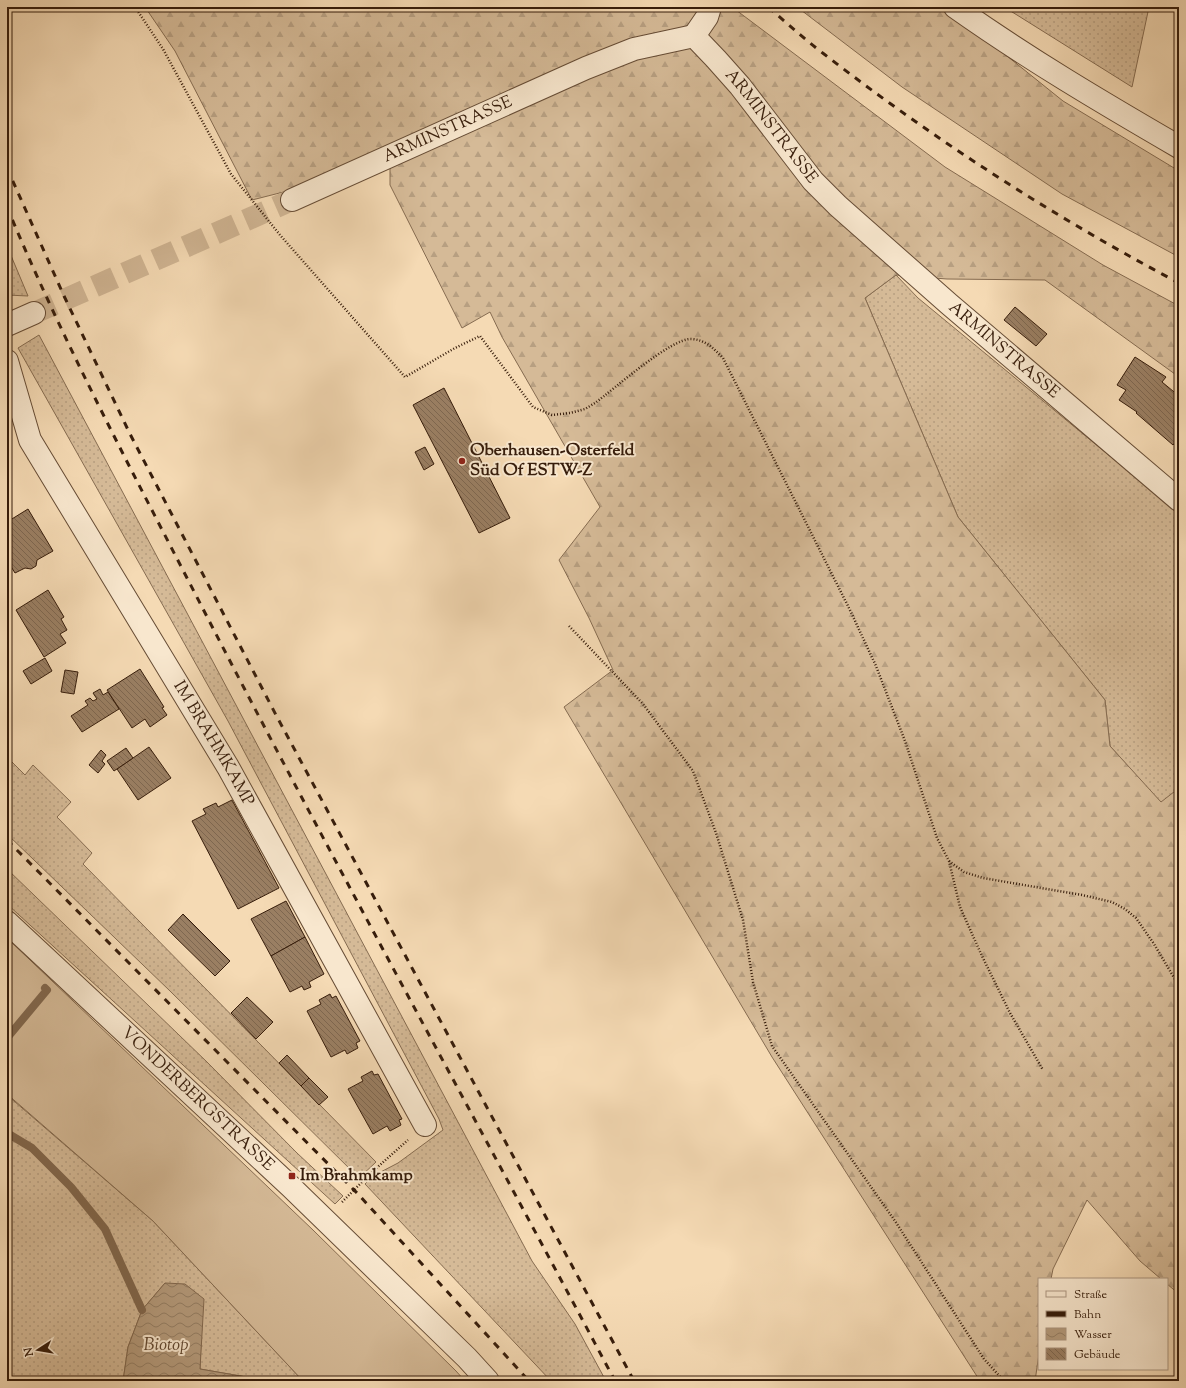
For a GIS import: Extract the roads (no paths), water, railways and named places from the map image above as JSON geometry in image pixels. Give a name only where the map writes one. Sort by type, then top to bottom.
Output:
[{"type":"street","points":[[694,36],[707,17],[710,7]]},
{"type":"street","points":[[955,7],[989,31],[1096,100],[1179,147]]},
{"type":"street","name":"ARMINSTRASSE","points":[[292,200],[586,68],[634,49],[694,36],[740,86],[813,181],[838,206],[949,304],[1179,500]]},
{"type":"street","points":[[7,325],[34,313]]},
{"type":"street","name":"IM BRAHMKAMP","points":[[7,361],[30,440],[228,767],[425,1125]]},
{"type":"street","name":"VONDERBERGSTRASSE","points":[[8,925],[291,1187],[467,1358],[488,1381]]},
{"type":"water","name":"Biotop","points":[[165,1283],[185,1284],[204,1299],[200,1369],[252,1378],[255,1381],[123,1381],[128,1347],[142,1310]]},
{"type":"waterway","points":[[7,1038],[47,990],[45,988]]},
{"type":"waterway","points":[[7,1133],[32,1148],[71,1187],[105,1229],[142,1310]]},
{"type":"tunnel","points":[[34,313],[292,200]]},
{"type":"railway","points":[[768,7],[824,54],[866,86],[952,147],[996,176],[1086,231],[1179,283]]},
{"type":"railway","points":[[7,168],[64,296],[130,434],[276,715],[634,1381]]},
{"type":"railway","points":[[7,207],[52,309],[125,459],[355,898],[615,1381]]},
{"type":"railway","points":[[7,840],[357,1193],[529,1381]]},
{"type":"place","name":"Oberhausen-Osterfeld Süd Of ESTW-Z","points":[[462,461]]},
{"type":"place","name":"Im Brahmkamp","points":[[292,1176]]}]
